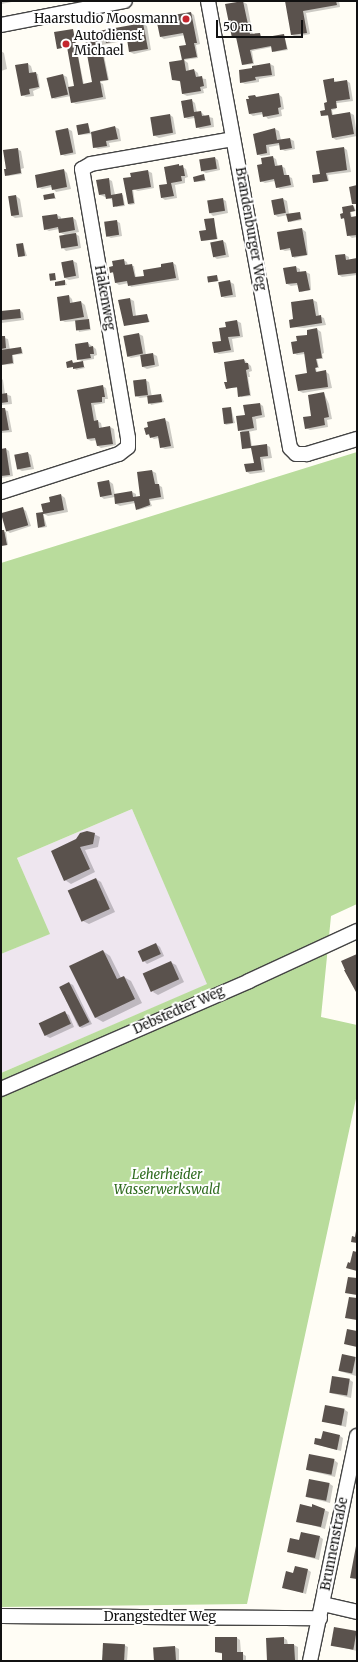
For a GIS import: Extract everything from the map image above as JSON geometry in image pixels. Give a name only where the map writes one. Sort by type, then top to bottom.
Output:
[{"type":"street","points":[[1,25],[125,1]]},
{"type":"street","name":"Brandenburger Weg","points":[[208,1],[288,442],[292,451],[296,454],[307,454],[357,439]]},
{"type":"street","name":"Hakenweg","points":[[1,492],[119,454],[128,447],[128,438],[82,169],[91,164],[233,139]]},
{"type":"street","name":"Debstedter Weg","points":[[1,1089],[249,981],[357,931]]},
{"type":"street","name":"Brunnenstraße","points":[[310,1661],[352,1481],[357,1436]]},
{"type":"street","name":"Drangstedter Weg","points":[[1,1616],[321,1611],[357,1612]]},
{"type":"shaded area","points":[[132,809],[208,984],[1,1073],[1,954],[49,934],[17,858]]},
{"type":"green space","name":"Leherheider Wasserwerkswald","points":[[357,452],[357,904],[331,916],[321,1017],[357,1025],[357,1094],[247,1604],[1,1607],[1,1073],[207,984],[132,809],[17,858],[50,934],[1,954],[1,563]]},
{"type":"building","points":[[243,1],[250,34],[260,33],[261,38],[284,34],[287,49],[272,52],[271,46],[250,50],[253,63],[242,65],[236,37],[232,38],[225,4]]},
{"type":"building","points":[[285,1],[336,1],[337,5],[303,11],[307,33],[291,35]]},
{"type":"building","points":[[191,12],[197,43],[194,43],[197,57],[184,59],[186,71],[194,69],[196,77],[202,76],[204,86],[200,87],[201,91],[182,94],[180,81],[172,80],[169,62],[182,60],[179,46],[186,45],[183,33],[160,37],[156,18]]},
{"type":"building","points":[[143,23],[148,49],[129,52],[127,39],[106,43],[105,39],[100,40],[108,80],[100,81],[103,97],[71,103],[68,87],[74,86],[67,47],[57,49],[54,32],[73,29],[83,84],[92,82],[85,43],[89,42],[87,33]]},
{"type":"building","points":[[28,63],[29,73],[36,72],[39,87],[29,89],[30,94],[21,96],[15,65]]},
{"type":"building","points":[[270,63],[272,75],[255,77],[256,80],[240,83],[239,70]]},
{"type":"building","points":[[63,74],[68,94],[52,98],[47,78]]},
{"type":"building","points":[[334,78],[334,82],[347,80],[350,99],[336,101],[337,108],[331,109],[332,115],[350,112],[354,134],[332,138],[328,115],[321,116],[320,111],[325,110],[324,103],[327,102],[323,80]]},
{"type":"building","points":[[279,93],[281,107],[278,108],[279,114],[263,117],[262,112],[249,114],[246,99],[249,99],[248,96],[255,95],[256,97]]},
{"type":"building","points":[[192,99],[194,112],[201,111],[202,116],[209,115],[211,125],[196,128],[194,116],[184,118],[181,101]]},
{"type":"building","points":[[170,114],[173,133],[153,136],[150,117]]},
{"type":"building","points":[[88,123],[90,133],[78,135],[76,125]]},
{"type":"building","points":[[115,126],[118,139],[106,141],[107,146],[93,148],[91,132]]},
{"type":"building","points":[[68,128],[73,152],[60,155],[55,131]]},
{"type":"building","points":[[275,128],[277,140],[290,138],[292,148],[280,150],[279,143],[266,145],[267,153],[257,155],[253,134]]},
{"type":"building","points":[[344,147],[347,170],[326,173],[328,181],[313,183],[312,175],[320,174],[316,151]]},
{"type":"building","points":[[18,148],[21,173],[5,176],[4,169],[6,169],[3,150]]},
{"type":"building","points":[[273,156],[275,166],[282,165],[284,175],[289,175],[291,185],[276,188],[274,179],[260,182],[257,165],[262,164],[261,158]]},
{"type":"building","points":[[215,157],[217,169],[201,171],[199,160]]},
{"type":"building","points":[[179,164],[179,166],[183,165],[185,176],[181,176],[182,181],[171,183],[174,196],[161,198],[159,185],[167,184],[164,167]]},
{"type":"building","points":[[64,169],[67,187],[52,190],[51,185],[37,188],[35,175]]},
{"type":"building","points":[[148,170],[151,187],[132,190],[134,203],[128,204],[123,178],[131,177],[130,173]]},
{"type":"building","points":[[204,174],[205,180],[194,182],[193,177]]},
{"type":"building","points":[[109,178],[111,195],[122,193],[124,205],[113,207],[112,198],[106,199],[105,194],[99,195],[96,180]]},
{"type":"building","points":[[357,185],[357,204],[352,204],[349,187]]},
{"type":"building","points":[[54,193],[55,198],[44,200],[43,195]]},
{"type":"building","points":[[16,195],[19,215],[11,216],[8,196]]},
{"type":"building","points":[[223,198],[225,211],[209,213],[207,201]]},
{"type":"building","points":[[283,198],[286,213],[274,215],[271,200]]},
{"type":"building","points":[[353,205],[355,211],[350,212],[351,217],[357,216],[357,235],[347,236],[344,218],[341,219],[340,214],[343,213],[342,207]]},
{"type":"building","points":[[300,212],[301,219],[288,222],[286,214]]},
{"type":"building","points":[[57,214],[58,219],[73,217],[75,230],[59,233],[58,227],[44,230],[42,216]]},
{"type":"building","points":[[214,218],[217,239],[201,241],[199,231],[206,230],[204,219]]},
{"type":"building","points":[[117,220],[119,235],[106,237],[104,222]]},
{"type":"building","points":[[302,228],[307,255],[292,257],[290,248],[280,250],[277,232]]},
{"type":"building","points":[[76,233],[78,246],[61,248],[59,236]]},
{"type":"building","points":[[223,240],[226,255],[213,257],[210,242]]},
{"type":"building","points":[[23,243],[25,256],[18,257],[16,244]]},
{"type":"building","points":[[345,254],[346,260],[357,258],[357,273],[338,275],[335,255]]},
{"type":"building","points":[[124,259],[125,265],[132,264],[135,277],[144,276],[143,270],[161,267],[161,264],[173,262],[176,278],[128,286],[127,281],[115,283],[113,272],[110,273],[109,267],[113,266],[112,261]]},
{"type":"building","points":[[73,260],[76,276],[64,278],[61,262]]},
{"type":"building","points":[[296,266],[297,272],[306,271],[310,290],[299,292],[297,283],[286,284],[283,268]]},
{"type":"building","points":[[55,273],[56,280],[50,281],[49,274]]},
{"type":"building","points":[[217,275],[218,281],[208,282],[207,277]]},
{"type":"building","points":[[65,280],[65,285],[55,286],[55,282]]},
{"type":"building","points":[[230,280],[233,295],[221,297],[218,282]]},
{"type":"building","points":[[69,295],[70,303],[81,301],[84,317],[60,321],[57,297]]},
{"type":"building","points":[[130,298],[133,316],[147,314],[149,322],[124,326],[118,300]]},
{"type":"building","points":[[313,299],[316,316],[321,315],[322,323],[290,328],[289,320],[293,319],[291,302]]},
{"type":"building","points":[[20,309],[21,318],[2,320],[1,311]]},
{"type":"building","points":[[89,319],[90,329],[76,330],[75,320]]},
{"type":"building","points":[[237,320],[240,336],[228,337],[231,350],[214,353],[212,342],[221,341],[219,328],[226,327],[225,322]]},
{"type":"building","points":[[317,328],[322,358],[316,359],[318,367],[315,368],[316,372],[326,370],[328,387],[298,391],[295,375],[307,373],[304,352],[293,354],[291,342],[297,341],[296,336],[307,335],[307,330]]},
{"type":"building","points":[[139,333],[143,354],[127,357],[123,336]]},
{"type":"building","points":[[1,336],[5,336],[6,348],[1,349]]},
{"type":"building","points":[[88,342],[89,347],[93,346],[94,354],[90,354],[91,358],[77,360],[75,344]]},
{"type":"building","points":[[21,347],[22,353],[12,355],[13,363],[1,365],[1,350]]},
{"type":"building","points":[[153,353],[155,365],[142,367],[140,355]]},
{"type":"building","points":[[244,359],[245,363],[248,363],[249,369],[246,370],[250,395],[238,397],[237,387],[226,389],[224,382],[227,382],[224,362]]},
{"type":"building","points":[[72,360],[73,363],[83,361],[84,367],[73,369],[73,367],[67,368],[66,362]]},
{"type":"building","points":[[146,379],[148,395],[135,396],[133,381]]},
{"type":"building","points":[[103,385],[105,397],[102,397],[102,402],[91,403],[94,421],[98,420],[99,428],[110,426],[113,444],[97,446],[95,438],[87,439],[77,390]]},
{"type":"building","points":[[324,392],[329,417],[324,418],[325,425],[305,429],[303,417],[311,416],[308,395]]},
{"type":"building","points":[[7,393],[8,402],[1,403],[1,394]]},
{"type":"building","points":[[161,394],[162,402],[148,404],[147,396]]},
{"type":"building","points":[[260,403],[262,415],[252,417],[254,428],[238,431],[236,416],[245,415],[243,405]]},
{"type":"building","points":[[231,407],[233,423],[224,424],[222,408]]},
{"type":"building","points":[[1,408],[5,408],[9,430],[1,431]]},
{"type":"building","points":[[165,418],[171,446],[160,448],[158,436],[150,438],[149,434],[146,435],[144,428],[148,427],[147,422]]},
{"type":"building","points":[[249,431],[251,446],[267,444],[268,456],[260,457],[262,470],[246,472],[244,464],[254,463],[251,448],[242,449],[240,432]]},
{"type":"building","points":[[6,448],[10,475],[1,476],[1,449]]},
{"type":"building","points":[[28,452],[31,467],[17,469],[14,455]]},
{"type":"building","points":[[152,470],[155,484],[159,484],[161,497],[149,499],[150,505],[136,510],[134,501],[115,504],[114,494],[132,491],[133,497],[140,496],[137,472]]},
{"type":"building","points":[[109,480],[112,495],[100,497],[97,482]]},
{"type":"building","points":[[61,494],[64,510],[43,514],[45,526],[38,528],[36,513],[43,512],[41,504],[50,502],[49,497]]},
{"type":"building","points":[[23,507],[28,525],[6,532],[1,513]]},
{"type":"building","points":[[1,530],[4,530],[7,545],[1,546]]},
{"type":"building","points":[[87,831],[95,833],[93,844],[80,847],[90,869],[64,881],[51,851],[76,839],[80,833]]},
{"type":"building","points":[[96,878],[110,909],[82,922],[68,891]]},
{"type":"building","points":[[156,943],[161,954],[143,962],[138,951]]},
{"type":"building","points":[[103,950],[117,979],[124,976],[135,999],[95,1018],[69,966]]},
{"type":"building","points":[[357,954],[356,992],[344,970],[341,961]]},
{"type":"building","points":[[171,961],[179,979],[151,992],[143,974]]},
{"type":"building","points":[[69,982],[89,1022],[80,1027],[59,987]]},
{"type":"building","points":[[65,1011],[71,1024],[45,1036],[39,1023]]},
{"type":"building","points":[[356,1231],[357,1243],[351,1242],[352,1236],[355,1237]]},
{"type":"building","points":[[353,1251],[357,1252],[357,1271],[346,1268],[348,1262],[350,1263]]},
{"type":"building","points":[[348,1277],[357,1278],[357,1295],[345,1293]]},
{"type":"building","points":[[349,1297],[357,1298],[357,1320],[345,1318]]},
{"type":"building","points":[[347,1329],[357,1331],[357,1347],[344,1344]]},
{"type":"building","points":[[342,1354],[356,1357],[352,1374],[338,1371]]},
{"type":"building","points":[[332,1376],[350,1379],[347,1396],[329,1393]]},
{"type":"building","points":[[325,1405],[345,1409],[341,1426],[322,1422]]},
{"type":"building","points":[[323,1431],[340,1435],[337,1450],[314,1444],[315,1438],[321,1439]]},
{"type":"building","points":[[309,1454],[335,1459],[331,1475],[306,1470]]},
{"type":"building","points":[[309,1479],[330,1483],[326,1501],[306,1497]]},
{"type":"building","points":[[300,1504],[312,1507],[312,1504],[325,1509],[321,1527],[296,1522]]},
{"type":"building","points":[[301,1532],[320,1536],[315,1558],[287,1552],[290,1538],[299,1540]]},
{"type":"building","points":[[357,1546],[357,1579],[350,1578]]},
{"type":"building","points":[[295,1566],[308,1569],[303,1593],[282,1588],[286,1571],[293,1573]]},
{"type":"building","points":[[334,1627],[357,1631],[353,1650],[331,1646]]},
{"type":"building","points":[[215,1637],[237,1637],[237,1652],[243,1652],[243,1661],[222,1661],[222,1653],[215,1652]]},
{"type":"building","points":[[284,1637],[284,1644],[294,1644],[295,1660],[267,1661],[266,1638]]},
{"type":"building","points":[[103,1643],[125,1644],[124,1661],[102,1661]]},
{"type":"building","points":[[175,1646],[176,1661],[154,1661],[153,1648]]},
{"type":"place","name":"Haarstudio Moosmann","points":[[186,19]]},
{"type":"place","name":"Autodienst Michael","points":[[66,44]]}]
